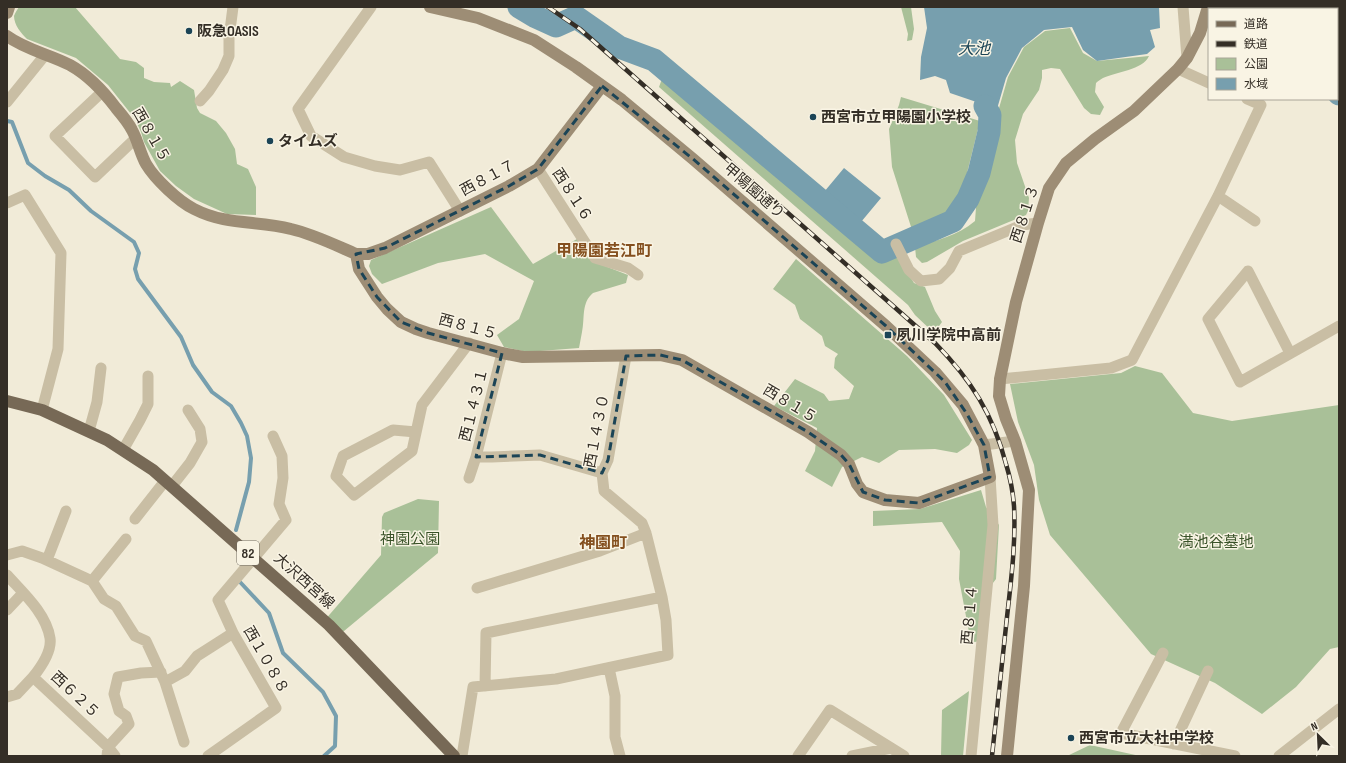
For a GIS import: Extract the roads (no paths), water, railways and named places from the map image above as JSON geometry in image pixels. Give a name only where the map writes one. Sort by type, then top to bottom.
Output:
[{"type":"main road","name":"大沢西宮線","points":[[7,401],[42,410],[107,440],[169,483],[329,625],[454,756]]},
{"type":"street","points":[[7,13],[9,7]]},
{"type":"street","points":[[200,101],[209,91],[223,70],[229,56],[229,38],[233,7]]},
{"type":"street","points":[[371,7],[298,109],[311,136],[344,156],[375,166],[400,170],[429,162],[460,211]]},
{"type":"street","name":"甲陽園通り","points":[[430,7],[478,18],[534,40],[576,67],[622,100],[693,159],[886,326],[935,372],[963,405],[984,445],[990,477]]},
{"type":"street","points":[[1183,7],[1187,58]]},
{"type":"street","name":"西８１３","points":[[1007,756],[1024,586],[1029,490],[1000,396],[1000,379],[1016,302],[1049,188],[1066,163],[1095,139],[1134,111],[1178,69],[1187,58],[1200,33],[1208,7]]},
{"type":"street","name":"西８１５","points":[[7,36],[16,43],[70,65],[102,92],[128,122],[146,164],[168,190],[178,199],[193,209],[214,218],[225,221],[272,225],[292,229],[356,254],[360,268],[377,297],[401,322],[416,329],[502,353],[523,357],[660,355],[682,360],[808,432],[840,455],[849,464],[857,484],[863,492],[885,500],[919,503],[990,477]]},
{"type":"street","points":[[7,102],[45,55]]},
{"type":"street","points":[[1178,69],[1208,83]]},
{"type":"street","name":"西８１７","points":[[356,254],[368,254],[380,250],[509,186],[538,169],[602,86]]},
{"type":"street","points":[[102,92],[55,136],[95,177],[136,138]]},
{"type":"street","points":[[1000,379],[1111,368],[1132,360],[1218,196],[1261,105],[1249,100]]},
{"type":"street","name":"西８１６","points":[[538,169],[595,258],[628,268],[638,275]]},
{"type":"street","points":[[7,203],[25,195],[61,253],[58,349],[42,410]]},
{"type":"street","points":[[1218,196],[1255,222]]},
{"type":"street","points":[[896,244],[909,270],[921,281],[939,278],[950,268],[959,251],[1022,225],[1038,223]]},
{"type":"street","points":[[1290,353],[1248,271],[1208,319],[1240,382],[1339,326]]},
{"type":"street","points":[[416,432],[393,430],[343,456],[336,476],[354,496],[412,451],[422,405],[469,343]]},
{"type":"street","name":"西１４３１","points":[[502,353],[476,457],[492,458],[540,455],[602,473]]},
{"type":"street","name":"西１４３０","points":[[626,356],[608,460],[602,473],[604,490],[642,523],[646,533]]},
{"type":"street","points":[[89,432],[97,402],[101,368]]},
{"type":"street","points":[[123,450],[143,416],[148,404],[148,376]]},
{"type":"street","points":[[136,520],[169,483],[190,463],[202,442],[200,429],[188,410]]},
{"type":"street","points":[[254,558],[286,520],[279,504],[283,478],[282,456],[273,436]]},
{"type":"street","points":[[984,445],[1015,441]]},
{"type":"street","points":[[469,478],[476,457]]},
{"type":"street","name":"西８１４","points":[[971,756],[993,525],[990,477]]},
{"type":"street","points":[[47,560],[66,511]]},
{"type":"street","points":[[462,756],[473,687],[556,679],[668,655],[666,620],[662,597],[646,533],[600,551],[477,588]]},
{"type":"street","points":[[92,580],[126,539]]},
{"type":"street","points":[[7,555],[22,551],[47,560],[92,580],[104,599],[116,606],[135,636],[146,641],[163,677],[184,742]]},
{"type":"street","name":"西１０８８","points":[[208,756],[276,708],[233,633],[218,600],[254,558]]},
{"type":"street","name":"西６２５","points":[[7,575],[43,617],[51,639],[48,654],[41,667],[33,677],[108,751],[116,756]]},
{"type":"street","points":[[7,610],[23,594]]},
{"type":"street","points":[[485,686],[486,633],[662,597]]},
{"type":"street","points":[[108,751],[129,724],[126,716],[119,711],[114,694],[118,677],[141,673],[163,677],[185,671],[197,656],[233,633]]},
{"type":"street","points":[[1163,653],[1121,733],[1235,756]]},
{"type":"street","points":[[609,668],[615,696],[615,737],[620,756]]},
{"type":"street","points":[[1174,744],[1208,671]]},
{"type":"street","points":[[7,697],[17,694],[33,677]]},
{"type":"street","points":[[1279,756],[1339,709]]},
{"type":"street","points":[[798,756],[830,710],[904,756]]},
{"type":"street","points":[[852,756],[891,748]]},
{"type":"water","name":"大池","points":[[924,7],[1159,7],[1160,28],[1150,30],[1155,47],[1147,54],[1097,61],[1083,50],[1072,27],[1044,30],[1022,48],[1006,78],[997,109],[950,93],[946,80],[935,76],[920,80],[921,57],[927,28]]},
{"type":"water","points":[[844,168],[881,198],[861,222],[824,192]]},
{"type":"waterway","points":[[519,7],[556,26],[576,17],[619,47],[654,60],[882,252],[953,221],[968,199],[979,173],[989,132],[990,115],[985,106]]},
{"type":"waterway","points":[[1338,58],[1339,50]]},
{"type":"waterway","points":[[1338,89],[1339,94]]},
{"type":"waterway","points":[[7,121],[12,122],[28,163],[45,176],[69,190],[91,211],[134,242],[139,253],[135,269],[138,279],[181,337],[193,365],[212,392],[231,406],[241,423],[247,436],[251,458],[249,482],[236,530]]},
{"type":"waterway","points":[[240,582],[269,613],[283,653],[323,692],[336,716],[335,746],[324,756]]},
{"type":"railway","points":[[548,7],[580,29],[935,343],[959,370],[979,399],[987,413],[1001,446],[1010,479],[1014,506],[1013,562],[992,756]]},
{"type":"place","name":"阪急OASIS","points":[[189,31]]},
{"type":"place","name":"西宮市立甲陽園小学校","points":[[813,117]]},
{"type":"place","name":"タイムズ","points":[[270,141]]},
{"type":"place","name":"夙川学院中高前","points":[[888,335]]},
{"type":"place","name":"西宮市立大社中学校","points":[[1071,738]]},
{"type":"district","name":"甲陽園若江町","points":[[604,251]]},
{"type":"district","name":"神園町","points":[[603,543]]},
{"type":"park label","name":"神園公園","points":[[410,539]]},
{"type":"park label","name":"満池谷墓地","points":[[1216,542]]}]
